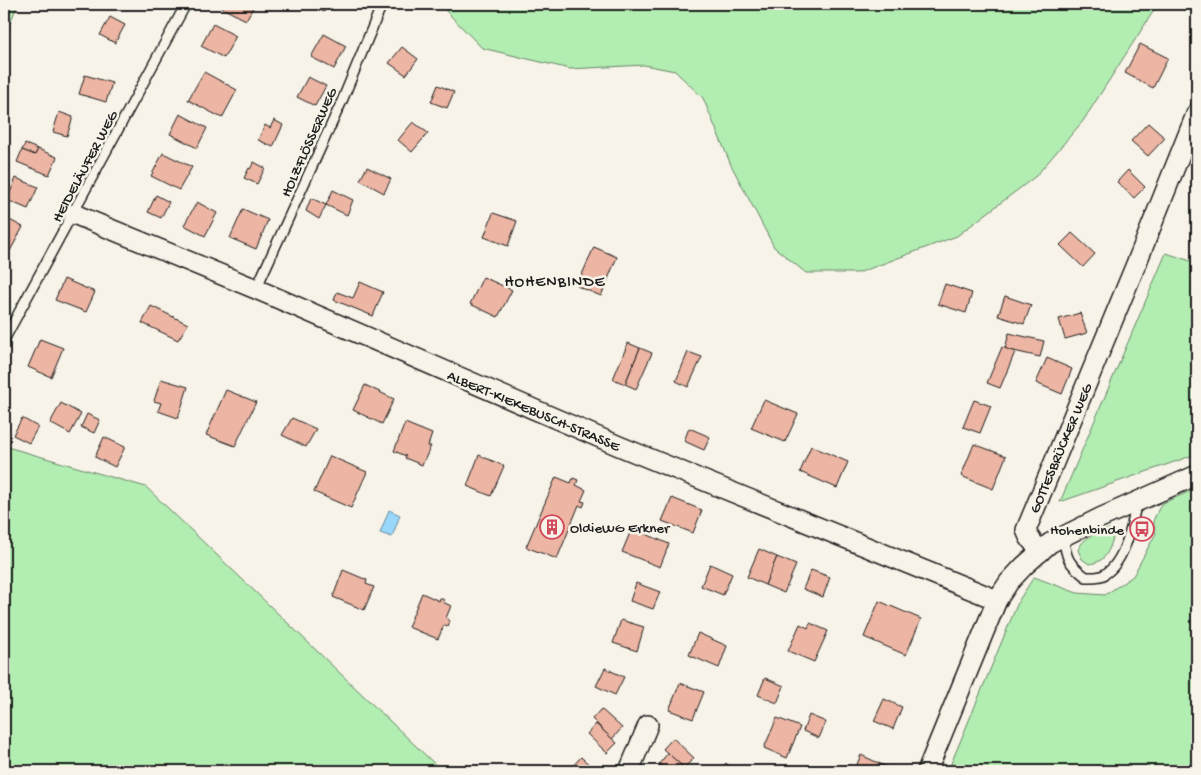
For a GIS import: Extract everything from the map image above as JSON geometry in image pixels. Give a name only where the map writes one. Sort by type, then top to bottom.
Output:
[{"type":"street","name":"GOTTESBRÜCKER WEG","points":[[1040,552],[1026,530],[1197,112]]},
{"type":"street","name":"ALBERT-KIEKEBUSCH-STRASSE","points":[[74,214],[610,442],[997,600]]},
{"type":"street","points":[[927,771],[997,600],[1009,582],[1040,552],[1064,536],[1197,475]]},
{"type":"street","points":[[628,771],[648,725]]},
{"type":"lane","name":"HEIDELÄUFER WEG","points":[[4,340],[74,214],[186,4]]},
{"type":"lane","name":"HOLZFLÖSSERWEG","points":[[256,290],[342,101],[382,4]]},
{"type":"lane","points":[[1064,536],[1065,552],[1072,565],[1086,577],[1103,576],[1116,565],[1131,529],[1136,503]]},
{"type":"green space","points":[[4,4],[18,4],[4,37]]},
{"type":"green space","points":[[444,4],[1158,4],[1083,121],[1036,176],[957,236],[858,273],[806,273],[774,247],[731,165],[703,98],[675,71],[644,65],[570,69],[482,48],[444,9]]},
{"type":"green space","points":[[1166,253],[1197,263],[1197,454],[1060,502]]},
{"type":"green space","points":[[4,446],[146,487],[442,771],[4,771]]},
{"type":"green space","points":[[1197,488],[1197,771],[948,771],[1019,600],[1034,577],[1077,593],[1105,595],[1133,576],[1156,533],[1153,521],[1161,504]]},
{"type":"green space","points":[[1110,529],[1115,533],[1104,557],[1095,563],[1089,564],[1082,559],[1078,550],[1080,545],[1087,538]]},
{"type":"water","points":[[389,510],[400,515],[392,537],[380,533]]},
{"type":"building","points":[[224,4],[255,4],[246,20],[222,8]]},
{"type":"building","points":[[309,4],[328,4],[324,12]]},
{"type":"building","points":[[110,17],[125,25],[115,43],[100,35]]},
{"type":"building","points":[[213,24],[236,36],[224,58],[201,46]]},
{"type":"building","points":[[324,34],[346,46],[334,69],[311,57]]},
{"type":"building","points":[[1140,44],[1168,58],[1153,88],[1125,73]]},
{"type":"building","points":[[402,47],[418,59],[406,75],[389,63]]},
{"type":"building","points":[[204,72],[237,90],[222,118],[188,100]]},
{"type":"building","points":[[85,75],[112,83],[106,102],[79,94]]},
{"type":"building","points":[[308,77],[326,86],[315,106],[297,97]]},
{"type":"building","points":[[438,85],[454,92],[447,108],[431,102]]},
{"type":"building","points":[[59,112],[73,117],[67,136],[53,132]]},
{"type":"building","points":[[180,114],[207,128],[197,148],[170,134]]},
{"type":"building","points":[[274,120],[283,125],[273,147],[258,140],[265,125],[270,128]]},
{"type":"building","points":[[413,122],[428,133],[412,152],[398,140]]},
{"type":"building","points":[[1148,123],[1165,138],[1148,156],[1131,141]]},
{"type":"building","points":[[25,144],[38,149],[35,155],[22,150]]},
{"type":"building","points":[[38,149],[57,157],[49,175],[17,162],[22,150],[35,155]]},
{"type":"building","points":[[163,153],[192,167],[179,190],[151,176]]},
{"type":"building","points":[[254,162],[265,168],[257,184],[244,178]]},
{"type":"building","points":[[367,167],[391,179],[384,193],[360,180]]},
{"type":"building","points":[[1128,170],[1145,187],[1134,198],[1117,182]]},
{"type":"building","points":[[16,178],[38,187],[28,209],[7,200]]},
{"type":"building","points":[[333,190],[353,200],[347,215],[326,205]]},
{"type":"building","points":[[156,195],[169,202],[161,218],[148,212]]},
{"type":"building","points":[[311,198],[326,205],[319,219],[306,211]]},
{"type":"building","points":[[197,202],[217,213],[205,236],[184,225]]},
{"type":"building","points":[[243,209],[268,220],[256,249],[230,238]]},
{"type":"building","points":[[493,213],[517,221],[508,246],[484,237]]},
{"type":"building","points":[[4,217],[23,227],[10,251],[4,248]]},
{"type":"building","points":[[1072,233],[1095,254],[1083,267],[1060,245]]},
{"type":"building","points":[[594,247],[617,257],[601,296],[577,286]]},
{"type":"building","points":[[483,277],[512,290],[498,317],[470,304]]},
{"type":"building","points":[[64,279],[95,292],[86,312],[55,300]]},
{"type":"building","points":[[360,282],[383,292],[373,316],[334,300],[337,292],[353,298]]},
{"type":"building","points":[[945,284],[972,293],[966,313],[938,304]]},
{"type":"building","points":[[1005,296],[1031,305],[1024,324],[998,316]]},
{"type":"building","points":[[151,306],[188,324],[178,340],[142,323]]},
{"type":"building","points":[[1080,313],[1087,333],[1065,339],[1059,319]]},
{"type":"building","points":[[1009,333],[1044,341],[1040,357],[1005,349]]},
{"type":"building","points":[[40,339],[63,348],[51,377],[28,367]]},
{"type":"building","points":[[628,343],[640,348],[625,384],[613,379]]},
{"type":"building","points":[[1002,347],[1015,352],[1000,388],[987,383]]},
{"type":"building","points":[[640,348],[652,353],[636,389],[625,384]]},
{"type":"building","points":[[688,352],[702,357],[688,387],[676,381]]},
{"type":"building","points":[[1047,358],[1072,369],[1062,394],[1036,383]]},
{"type":"building","points":[[161,379],[188,387],[178,418],[158,411],[161,403],[154,401]]},
{"type":"building","points":[[365,385],[394,399],[382,424],[353,410]]},
{"type":"building","points":[[226,390],[256,402],[235,446],[206,435]]},
{"type":"building","points":[[764,400],[798,414],[785,442],[751,428]]},
{"type":"building","points":[[974,400],[991,406],[980,433],[963,427]]},
{"type":"building","points":[[61,403],[81,414],[70,434],[50,423]]},
{"type":"building","points":[[87,414],[100,420],[94,433],[81,427]]},
{"type":"building","points":[[22,418],[38,427],[29,443],[13,435]]},
{"type":"building","points":[[292,418],[316,429],[306,447],[282,435]]},
{"type":"building","points":[[405,423],[432,434],[428,446],[431,446],[422,465],[394,451]]},
{"type":"building","points":[[689,428],[710,437],[704,450],[684,441]]},
{"type":"building","points":[[104,437],[125,447],[115,467],[95,457]]},
{"type":"building","points":[[974,444],[1006,456],[993,489],[961,476]]},
{"type":"building","points":[[811,446],[848,462],[837,488],[800,472]]},
{"type":"building","points":[[479,455],[504,466],[491,496],[467,486]]},
{"type":"building","points":[[330,456],[367,472],[351,508],[314,492]]},
{"type":"building","name":"OldieWG Erkner","points":[[556,477],[571,483],[573,478],[578,480],[576,485],[586,490],[581,501],[585,502],[583,507],[579,505],[557,559],[526,547]]},
{"type":"building","points":[[672,498],[702,510],[693,533],[662,521]]},
{"type":"building","points":[[632,528],[669,544],[660,567],[622,552]]},
{"type":"building","points":[[759,549],[777,557],[765,585],[747,577]]},
{"type":"building","points":[[777,557],[796,565],[784,593],[765,585]]},
{"type":"building","points":[[710,564],[732,574],[723,595],[701,586]]},
{"type":"building","points":[[343,570],[367,580],[366,584],[374,587],[364,610],[333,597]]},
{"type":"building","points":[[811,570],[830,577],[823,597],[803,589]]},
{"type":"building","points":[[636,583],[660,592],[653,609],[630,601]]},
{"type":"building","points":[[422,593],[439,601],[440,598],[451,606],[446,618],[450,621],[448,626],[444,625],[438,639],[408,627]]},
{"type":"building","points":[[879,601],[921,619],[906,655],[864,637]]},
{"type":"building","points":[[621,620],[644,627],[637,651],[613,643]]},
{"type":"building","points":[[810,623],[828,631],[814,662],[788,651],[800,624],[808,628]]},
{"type":"building","points":[[698,633],[727,646],[719,668],[689,655]]},
{"type":"building","points":[[605,668],[624,677],[615,695],[596,686]]},
{"type":"building","points":[[765,678],[784,686],[777,703],[758,695]]},
{"type":"building","points":[[680,683],[704,692],[693,719],[669,710]]},
{"type":"building","points":[[884,699],[902,707],[893,729],[874,721]]},
{"type":"building","points":[[601,709],[622,728],[612,739],[592,719]]},
{"type":"building","points":[[809,715],[826,722],[819,738],[803,731]]},
{"type":"building","points":[[777,718],[800,727],[787,758],[764,748]]},
{"type":"building","points":[[596,724],[617,743],[607,753],[587,734]]},
{"type":"building","points":[[673,738],[694,758],[684,768],[663,749]]},
{"type":"building","points":[[668,753],[687,771],[667,771],[659,764]]},
{"type":"building","points":[[861,755],[887,767],[884,771],[854,771]]},
{"type":"building","points":[[581,757],[596,771],[575,771],[571,768]]},
{"type":"building","points":[[726,763],[734,771],[718,771]]},
{"type":"place","name":"OldieWG Erkner","points":[[552,527]]},
{"type":"place","name":"Hohenbinde","points":[[1142,529]]},
{"type":"district","name":"HOHENBINDE","points":[[555,280]]}]
